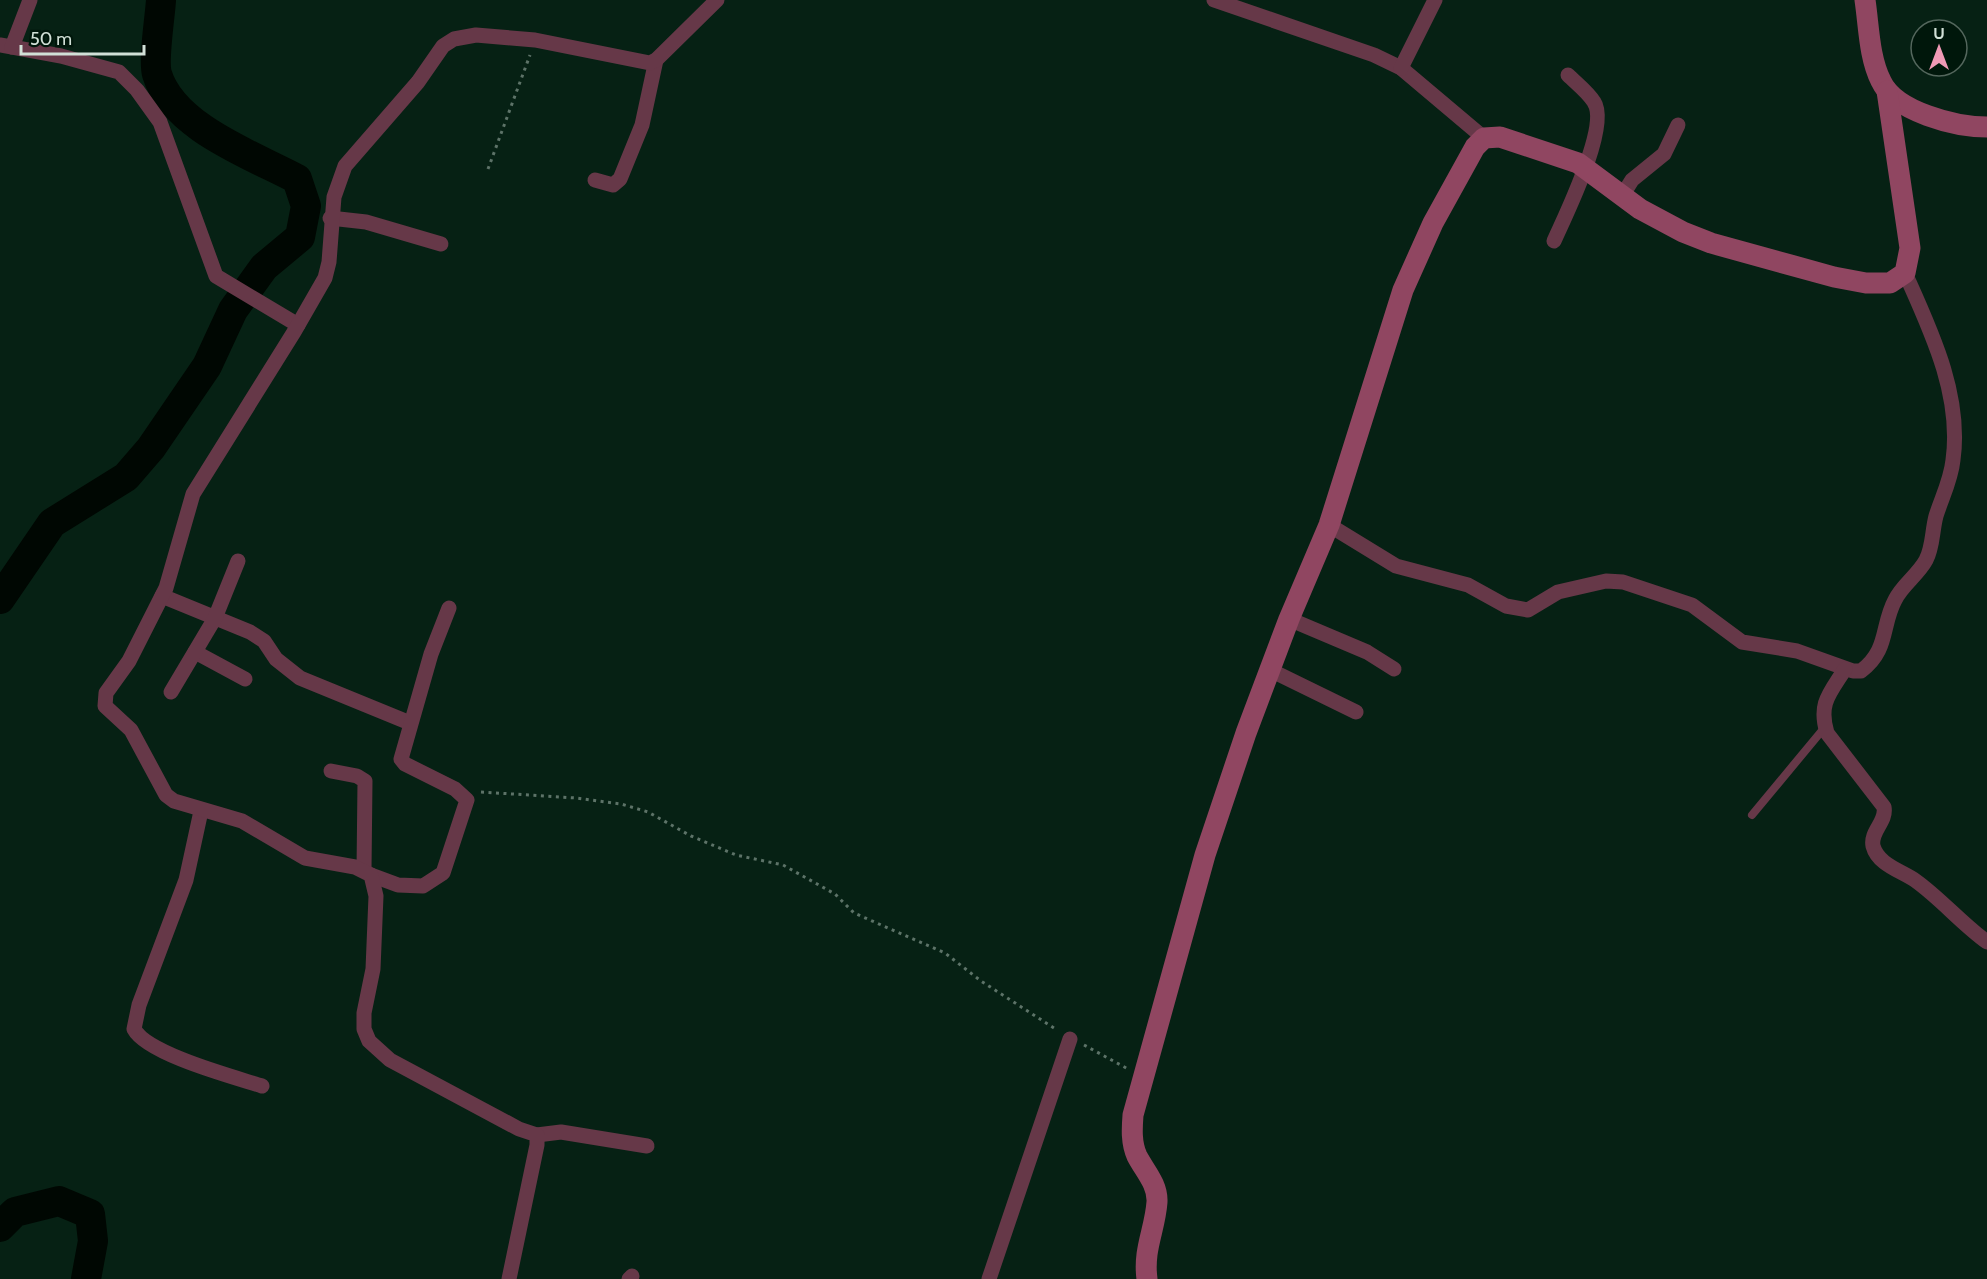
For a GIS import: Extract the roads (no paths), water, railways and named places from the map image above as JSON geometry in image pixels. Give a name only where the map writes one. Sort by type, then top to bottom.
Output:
[{"type":"street","points":[[30,0],[6,46],[82,61],[119,72],[127,78],[160,122],[216,276],[224,283],[298,325]]},
{"type":"street","points":[[449,608],[431,654],[410,723],[402,761],[455,789],[467,800],[443,873],[423,886],[398,885],[368,873],[305,858],[254,826],[183,806],[166,795],[130,730],[105,706],[111,684],[129,661],[162,596],[193,494],[325,278],[329,262],[330,218],[338,182],[345,166],[418,82],[443,46],[454,39],[476,35],[535,40],[644,63],[656,60],[717,0]]},
{"type":"street","points":[[1214,0],[1374,55],[1401,68],[1484,138]]},
{"type":"street","points":[[1401,68],[1435,0]]},
{"type":"street","points":[[1329,525],[1396,566],[1467,585],[1506,606],[1528,610],[1558,592],[1606,581],[1623,582],[1692,605],[1742,642],[1797,651],[1845,669],[1861,672],[1879,651],[1885,639],[1889,611],[1897,596],[1926,560],[1953,460],[1955,426],[1951,393],[1939,355],[1905,273],[1910,248],[1887,91],[1881,81],[1872,53],[1865,0]]},
{"type":"street","points":[[596,180],[613,185],[620,179],[642,125],[656,60]]},
{"type":"street","points":[[1554,242],[1587,168],[1596,122],[1595,103],[1568,75]]},
{"type":"street","points":[[1887,91],[1939,120],[1987,127]]},
{"type":"street","points":[[1622,196],[1638,173],[1664,154],[1678,125]]},
{"type":"street","points":[[1147,1279],[1145,1262],[1157,1202],[1156,1191],[1136,1154],[1132,1131],[1133,1114],[1205,855],[1289,619],[1329,525],[1403,290],[1433,223],[1474,147],[1484,138],[1500,137],[1587,168],[1640,209],[1683,232],[1750,255],[1866,283],[1890,283],[1905,273]]},
{"type":"street","points":[[330,218],[356,220],[441,244]]},
{"type":"street","points":[[171,692],[215,618],[238,561]]},
{"type":"street","points":[[162,596],[250,632],[264,641],[276,658],[300,678],[410,723]]},
{"type":"street","points":[[1289,619],[1367,652],[1394,669]]},
{"type":"street","points":[[195,652],[245,679]]},
{"type":"street","points":[[1845,669],[1824,703],[1825,727],[1850,765],[1884,807],[1883,819],[1875,832],[1872,843],[1876,854],[1888,865],[1916,882],[1987,942]]},
{"type":"street","points":[[1270,670],[1356,712]]},
{"type":"street","points":[[331,771],[357,776],[365,781],[368,873],[376,896],[373,969],[364,1013],[364,1029],[369,1041],[390,1060],[519,1129],[537,1135],[561,1132],[647,1146]]},
{"type":"street","points":[[201,811],[189,870],[139,1005],[134,1029],[141,1038],[161,1051],[262,1086]]},
{"type":"street","points":[[989,1279],[1070,1039]]},
{"type":"street","points":[[509,1279],[537,1145],[537,1135]]},
{"type":"lane","points":[[1752,814],[1825,727]]},
{"type":"waterway","points":[[0,599],[52,523],[126,477],[151,448],[207,366],[233,310],[264,267],[300,237],[306,206],[297,179],[237,149],[196,124],[166,93],[156,67],[161,0]]},
{"type":"waterway","points":[[0,1227],[15,1212],[59,1201],[90,1214],[93,1241],[86,1279]]}]
